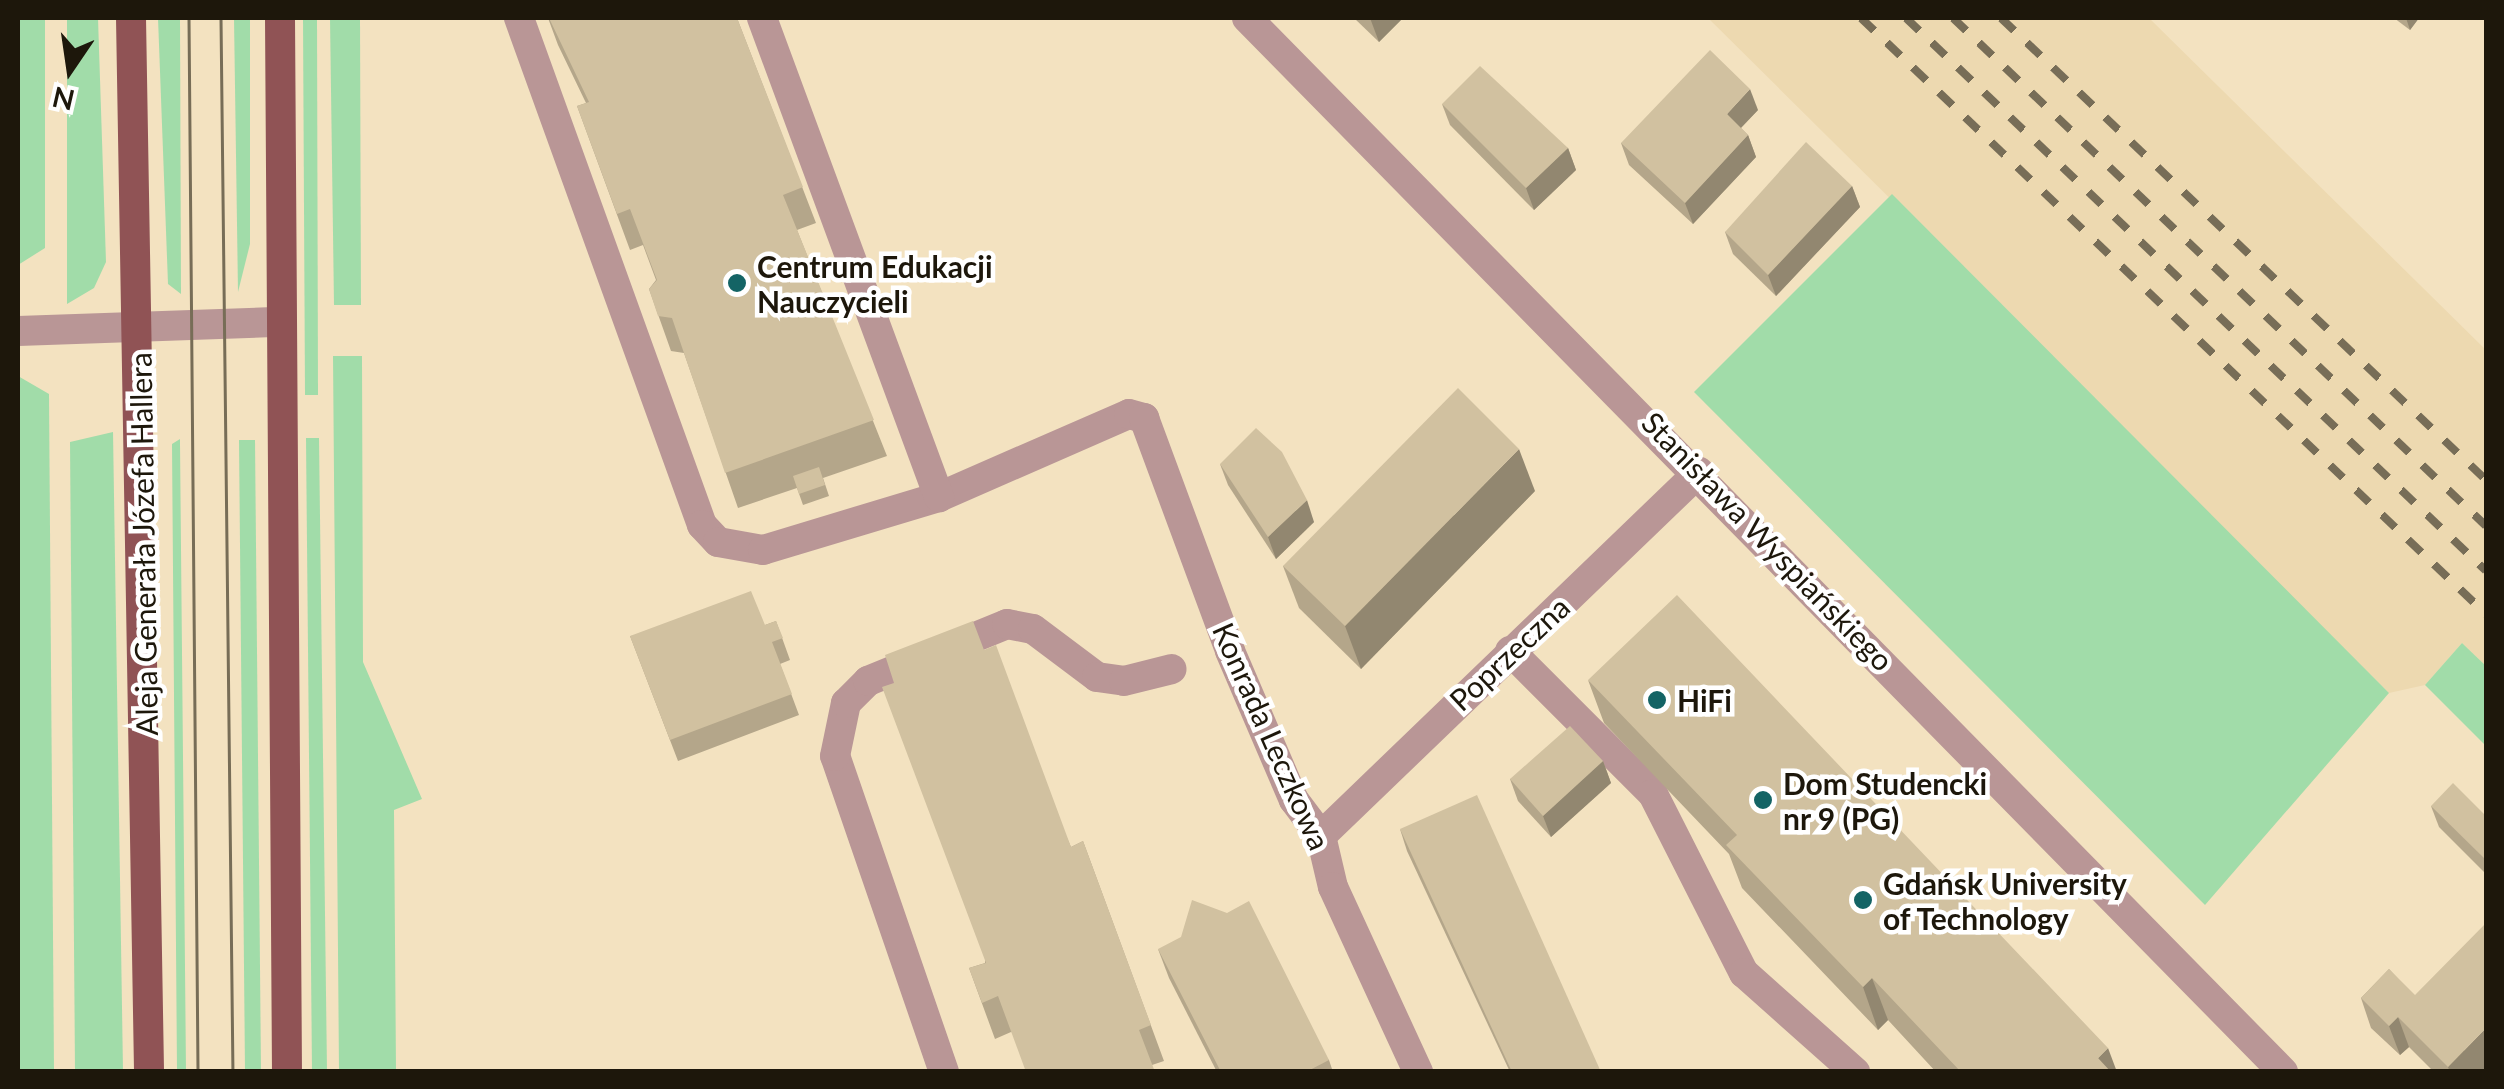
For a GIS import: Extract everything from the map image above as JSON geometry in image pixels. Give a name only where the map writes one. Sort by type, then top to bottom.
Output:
[{"type":"main road","name":"Aleja Generała Józefa Hallera","points":[[131,18],[149,1072]]},
{"type":"main road","points":[[280,18],[287,1072]]},
{"type":"street","points":[[519,18],[702,525],[740,551],[763,550],[939,497],[762,18]]},
{"type":"street","name":"Stanisława Wyspiańskiego","points":[[1247,18],[1699,472],[2284,1072]]},
{"type":"street","points":[[18,331],[280,322]]},
{"type":"street","name":"Konrada Leczkowa","points":[[939,497],[1129,414],[1155,432],[1230,651],[1294,800],[1321,836],[1333,887],[1418,1072]]},
{"type":"street","name":"Poprzeczna","points":[[1321,836],[1699,472]]},
{"type":"street","points":[[944,1072],[835,756],[846,703],[868,681],[1007,624],[1032,629],[1097,677],[1172,669]]},
{"type":"street","points":[[1510,651],[1653,794],[1744,973],[1855,1072]]},
{"type":"shaded area","points":[[1708,18],[2149,18],[2486,350],[2486,666],[2462,643],[2425,685],[2389,693]]},
{"type":"green space","points":[[18,18],[45,18],[45,248],[18,265]]},
{"type":"green space","points":[[67,18],[98,18],[106,262],[94,288],[67,304]]},
{"type":"green space","points":[[158,18],[180,18],[181,294],[168,284]]},
{"type":"green space","points":[[234,18],[250,18],[250,244],[238,292]]},
{"type":"green space","points":[[303,18],[317,18],[318,395],[305,395]]},
{"type":"green space","points":[[330,18],[360,18],[361,305],[334,305]]},
{"type":"green space","points":[[1892,194],[2389,693],[2205,905],[1694,392]]},
{"type":"green space","points":[[333,356],[362,356],[363,662],[422,799],[394,810],[396,1071],[339,1071]]},
{"type":"green space","points":[[18,376],[49,394],[54,1071],[18,1071]]},
{"type":"green space","points":[[113,432],[123,1071],[75,1071],[70,442]]},
{"type":"green space","points":[[306,438],[319,438],[327,1072],[312,1071]]},
{"type":"green space","points":[[180,439],[186,1072],[177,1071],[172,444]]},
{"type":"green space","points":[[239,440],[255,440],[261,1072],[245,1071]]},
{"type":"green space","points":[[2462,643],[2486,666],[2486,746],[2425,685]]},
{"type":"building","name":"Centrum Edukacji Nauczycieli","points":[[549,18],[737,18],[803,187],[783,195],[874,420],[725,473],[672,318],[658,316],[649,289],[657,280],[630,209],[617,214],[577,106],[589,102]]},
{"type":"building","points":[[1710,50],[1750,89],[1727,114],[1748,135],[1685,203],[1621,143]]},
{"type":"building","points":[[1480,66],[1568,148],[1526,188],[1442,104]]},
{"type":"building","points":[[1806,142],[1852,186],[1768,275],[1725,232]]},
{"type":"building","points":[[1458,388],[1519,449],[1345,626],[1283,566]]},
{"type":"building","points":[[1256,428],[1282,452],[1307,500],[1268,537],[1220,464]]},
{"type":"building","points":[[819,467],[825,485],[799,494],[793,476]]},
{"type":"building","points":[[751,591],[765,625],[776,621],[783,638],[772,642],[792,694],[670,740],[630,636]]},
{"type":"building","name":"Gdańsk University of Technology","points":[[1677,595],[2108,1048],[2098,1058],[2111,1072],[1961,1072],[1872,978],[1863,987],[1726,845],[1737,835],[1588,680]]},
{"type":"building","points":[[973,621],[984,650],[996,645],[1071,847],[1083,841],[1151,1025],[1139,1030],[1155,1072],[1026,1072],[998,996],[982,1003],[969,968],[986,963],[882,687],[894,683],[885,655]]},
{"type":"building","points":[[1570,726],[1603,761],[1543,816],[1510,779]]},
{"type":"building","points":[[2453,783],[2486,816],[2486,860],[2431,806]]},
{"type":"building","points":[[1477,795],[1601,1072],[1512,1072],[1400,829]]},
{"type":"building","points":[[1192,900],[1227,913],[1249,901],[1329,1060],[1306,1072],[1221,1072],[1158,949],[1181,937]]},
{"type":"building","points":[[2486,923],[2486,1028],[2448,1067],[2398,1017],[2389,1026],[2361,998],[2389,969],[2415,995]]},
{"type":"tram line","points":[[189,18],[198,1072]]},
{"type":"tram line","points":[[221,18],[233,1072]]},
{"type":"railway","points":[[1861,18],[2486,614]]},
{"type":"railway","points":[[1906,18],[2486,571]]},
{"type":"railway","points":[[1953,18],[2486,526]]},
{"type":"railway","points":[[2001,18],[2486,480]]},
{"type":"place","name":"Centrum Edukacji Nauczycieli","points":[[737,283]]},
{"type":"place","name":"HiFi","points":[[1657,700]]},
{"type":"place","name":"Dom Studencki nr 9 (PG)","points":[[1763,800]]},
{"type":"place","name":"Gdańsk University of Technology","points":[[1863,900]]}]
